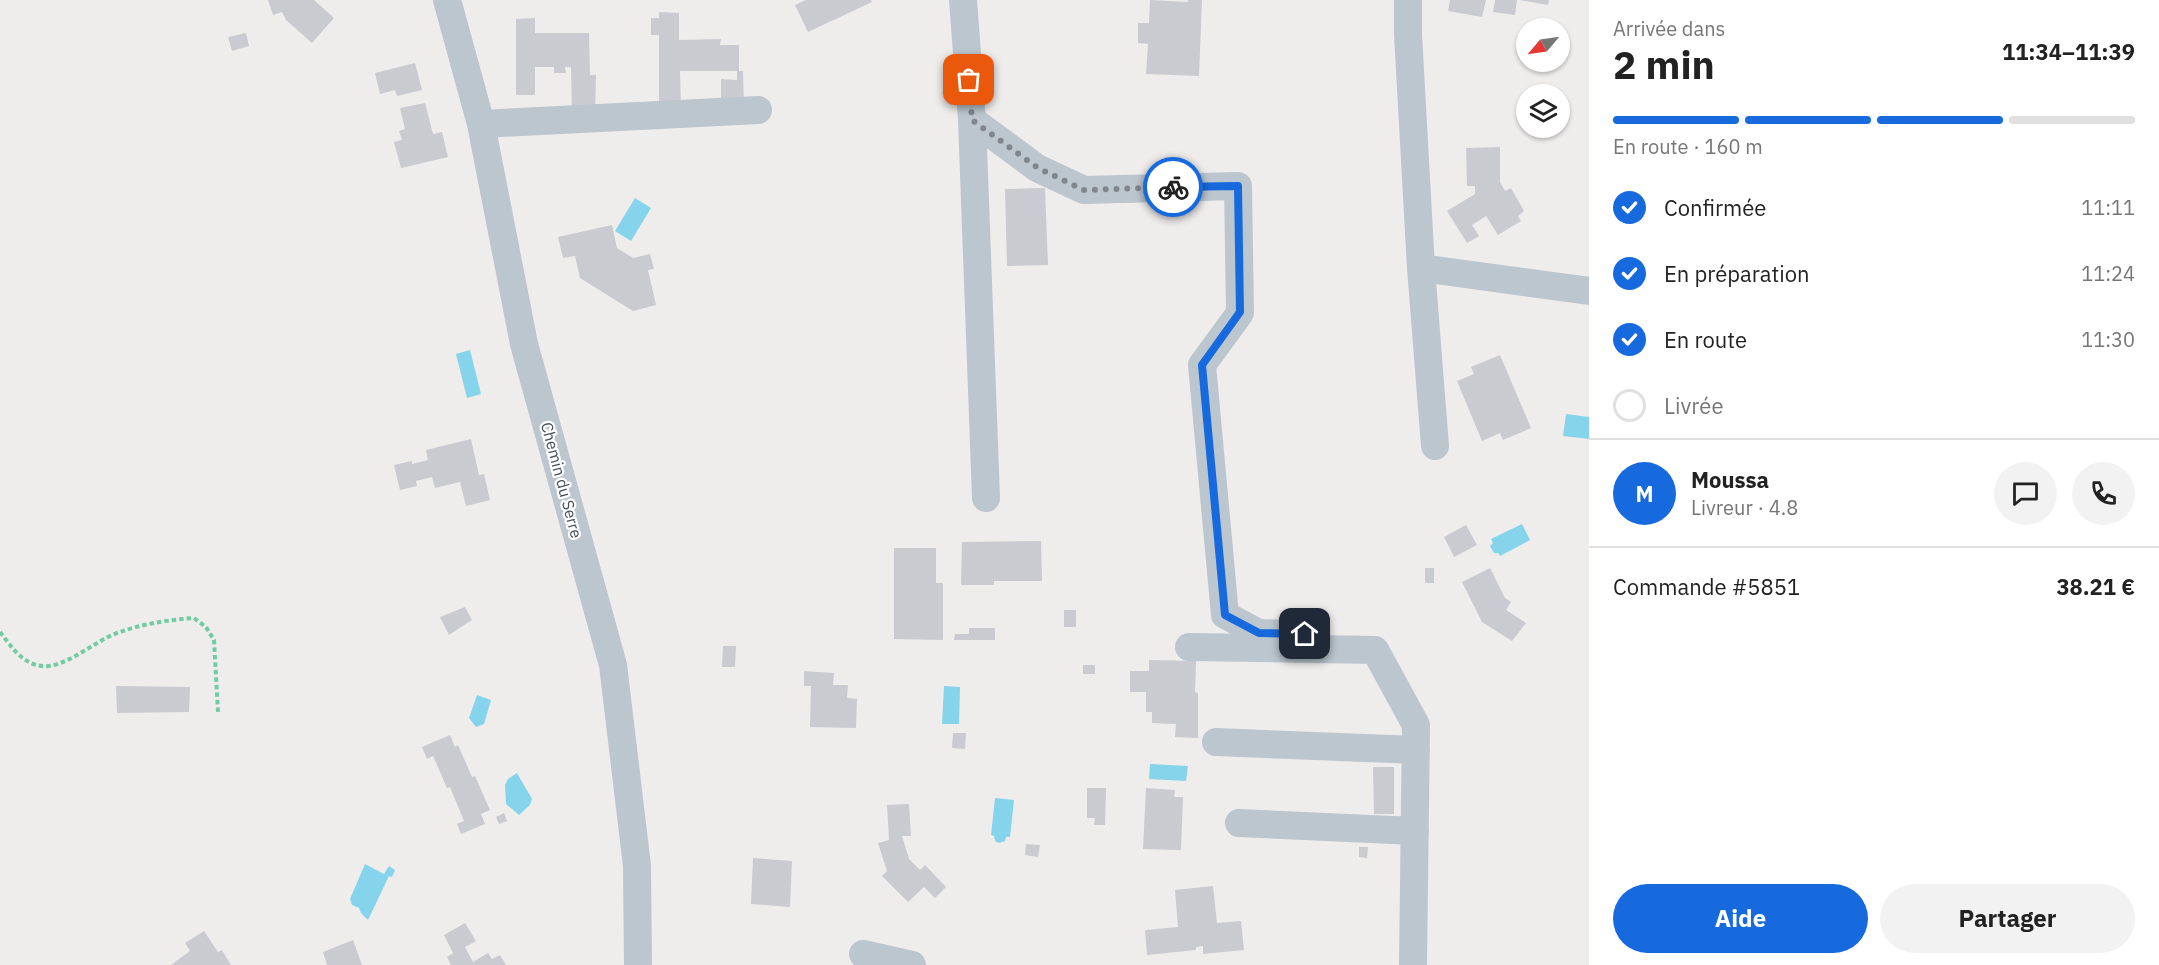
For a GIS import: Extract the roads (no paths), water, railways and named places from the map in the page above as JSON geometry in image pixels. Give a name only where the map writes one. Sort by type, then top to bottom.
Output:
[{"type":"street","name":"Chemin du Serre","points":[[447,0],[481,124],[524,344],[613,665],[636,866],[638,965]]},
{"type":"street","points":[[963,0],[972,120],[986,498]]},
{"type":"street","points":[[1408,0],[1421,268],[1435,446]]},
{"type":"street","points":[[481,124],[758,110]]},
{"type":"street","points":[[972,120],[1038,168],[1084,190],[1238,186],[1240,312],[1202,365],[1225,615],[1259,633],[1305,634]]},
{"type":"street","points":[[1421,268],[1589,291]]},
{"type":"street","points":[[1190,647],[1375,650],[1416,725],[1413,965]]},
{"type":"street","points":[[1216,742],[1416,750]]},
{"type":"street","points":[[1239,823],[1415,831]]},
{"type":"street","points":[[863,954],[912,965]]},
{"type":"water","points":[[635,198],[651,208],[631,241],[615,231]]},
{"type":"water","points":[[470,350],[481,394],[467,398],[456,354]]},
{"type":"water","points":[[1566,414],[1589,417],[1589,439],[1563,436]]},
{"type":"water","points":[[1522,524],[1530,540],[1500,556],[1494,553],[1490,546],[1493,543],[1491,539]]},
{"type":"water","points":[[944,686],[960,687],[959,724],[942,724]]},
{"type":"water","points":[[477,695],[491,700],[484,724],[476,727],[469,718]]},
{"type":"water","points":[[1150,764],[1188,766],[1186,781],[1149,779]]},
{"type":"water","points":[[517,773],[532,799],[530,805],[519,815],[506,804],[505,785],[508,779]]},
{"type":"water","points":[[995,798],[1014,800],[1010,837],[1006,837],[1005,841],[999,843],[991,835]]},
{"type":"water","points":[[365,864],[384,874],[389,866],[395,870],[392,877],[389,876],[368,920],[359,908],[352,905],[350,899]]}]
